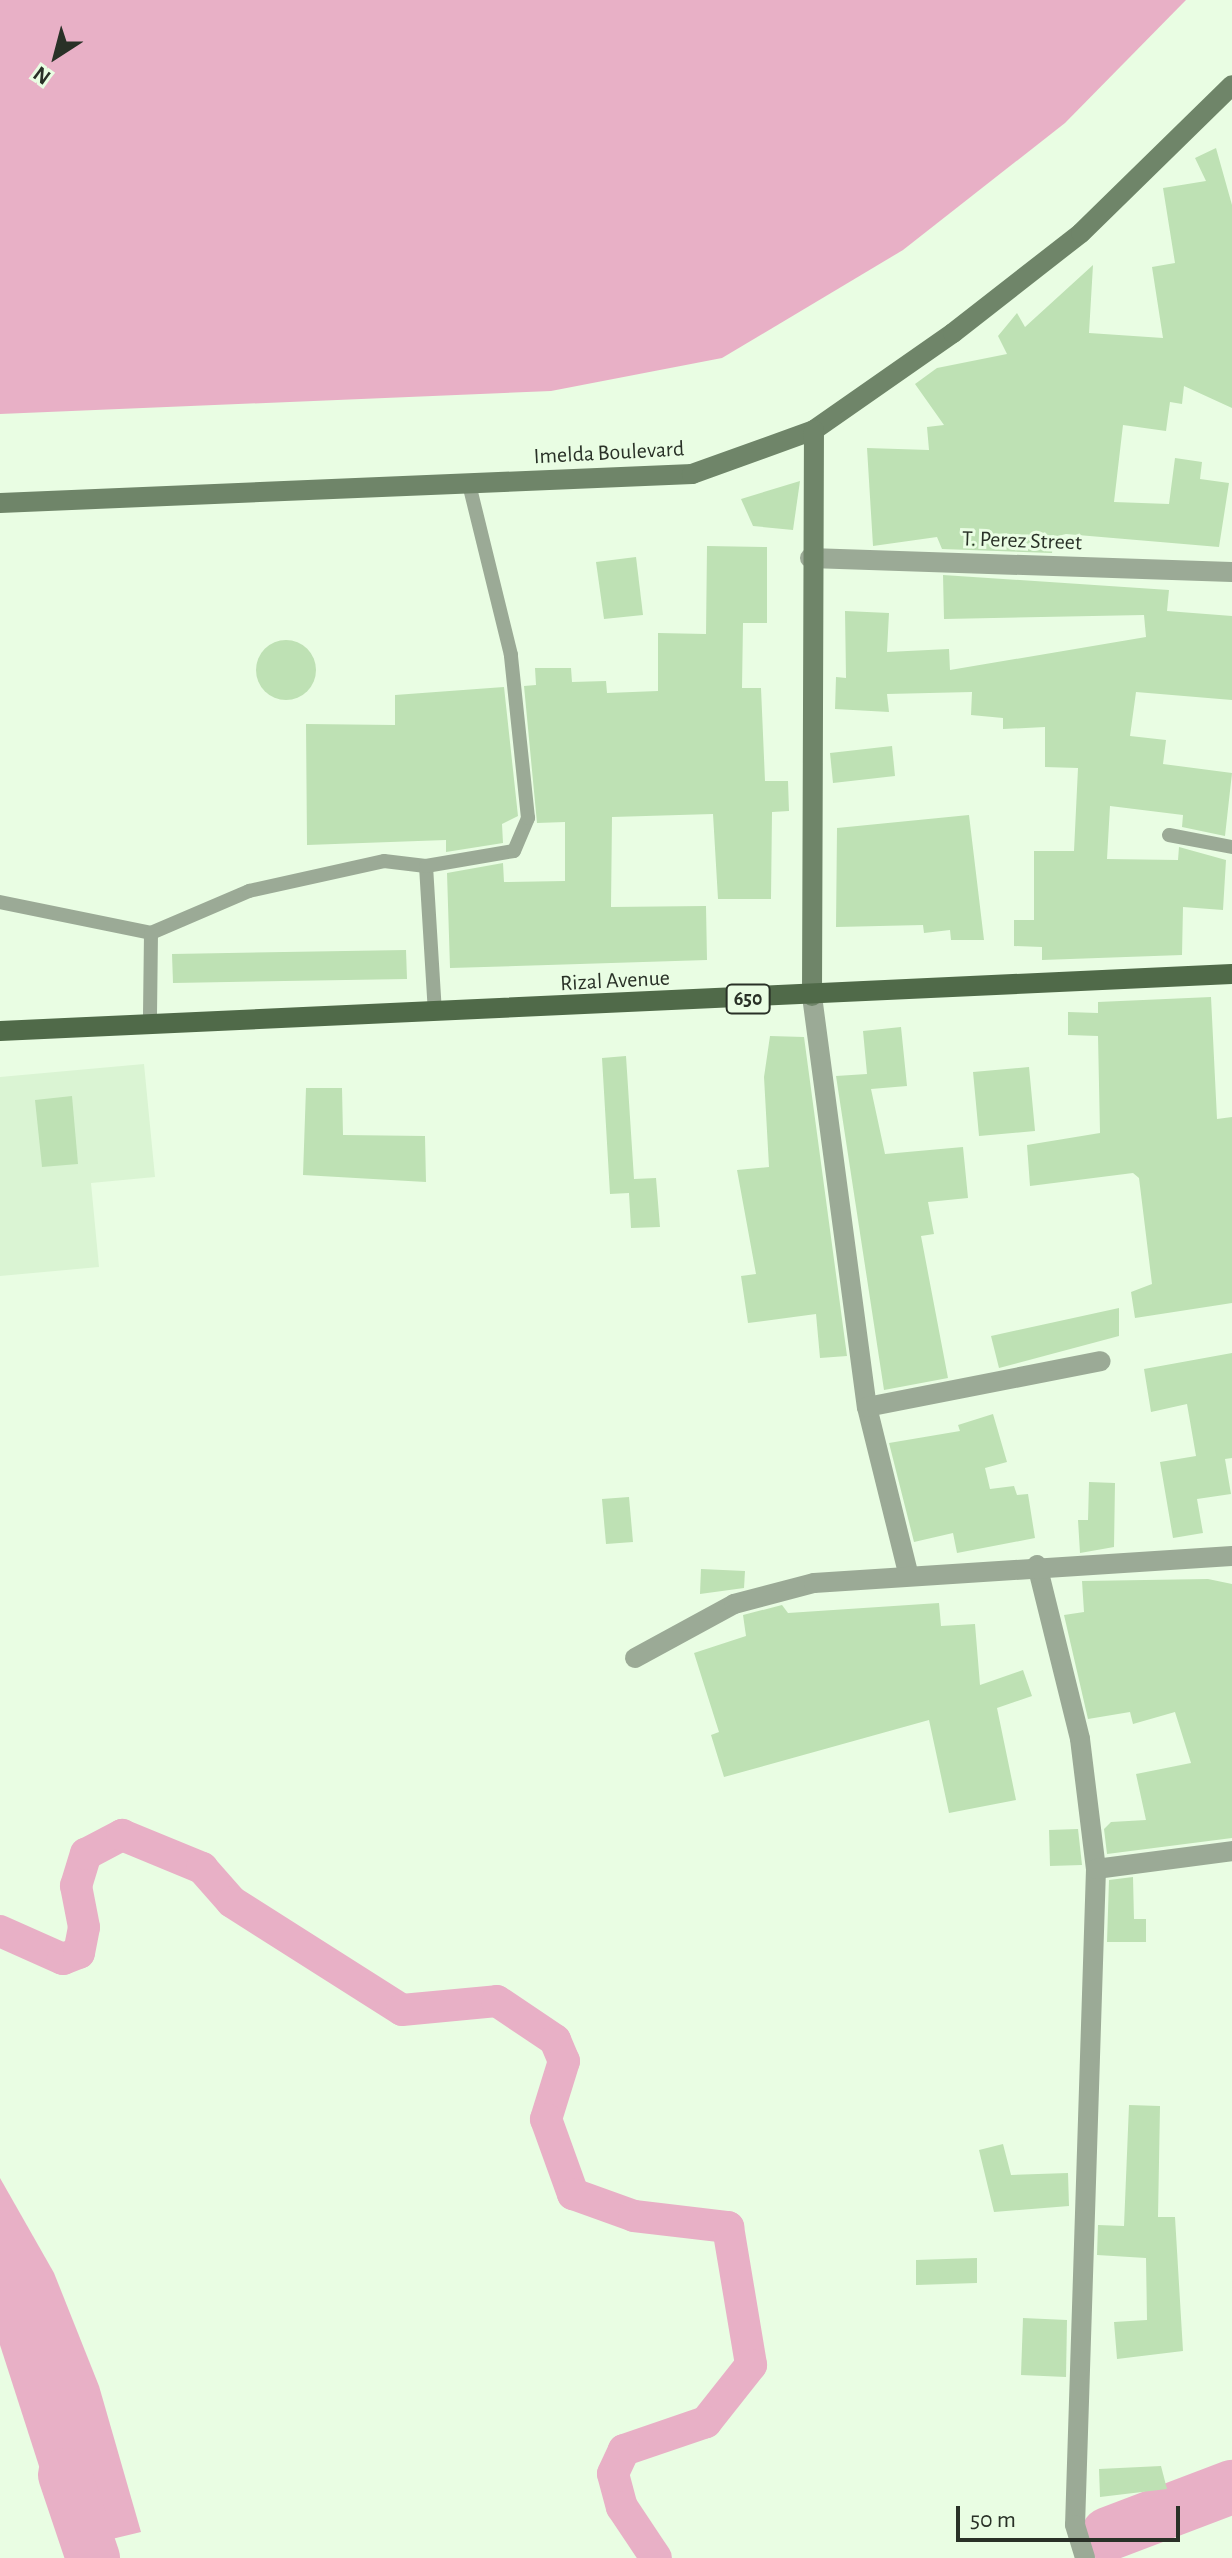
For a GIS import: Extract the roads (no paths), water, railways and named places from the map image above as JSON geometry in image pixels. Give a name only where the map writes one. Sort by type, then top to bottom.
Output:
[{"type":"main road","name":"Imelda Boulevard","points":[[0,503],[692,474],[814,430],[1081,233],[1232,85]]},
{"type":"main road","points":[[812,996],[810,558],[814,430]]},
{"type":"main road","name":"Rizal Avenue","points":[[0,1031],[150,1021],[812,996],[1232,974]]},
{"type":"street","name":"T. Perez Street","points":[[810,558],[1232,572]]},
{"type":"street","points":[[812,996],[867,1407],[908,1573]]},
{"type":"street","points":[[867,1407],[1101,1361]]},
{"type":"street","points":[[635,1658],[773,1590],[908,1573],[1232,1556]]},
{"type":"street","points":[[1037,1565],[1080,1739],[1096,1869],[1075,2525],[1085,2557]]},
{"type":"street","points":[[1096,1869],[1232,1851]]},
{"type":"lane","points":[[0,902],[151,933],[249,891],[384,861],[426,866],[514,851],[528,818],[511,655],[469,484]]},
{"type":"lane","points":[[1169,835],[1232,847]]},
{"type":"lane","points":[[426,866],[435,1012]]},
{"type":"lane","points":[[150,1021],[151,933]]},
{"type":"waterway","points":[[0,1931],[63,1959],[79,1953],[84,1927],[76,1886],[86,1854],[122,1835],[202,1868],[232,1902],[402,2010],[497,2001],[555,2040],[564,2061],[546,2119],[573,2194],[634,2216],[728,2227],[751,2365],[706,2422],[624,2450],[613,2474],[622,2507],[656,2558]]},
{"type":"waterway","points":[[65,2475],[93,2558]]},
{"type":"waterway","points":[[1108,2534],[1232,2487]]}]
